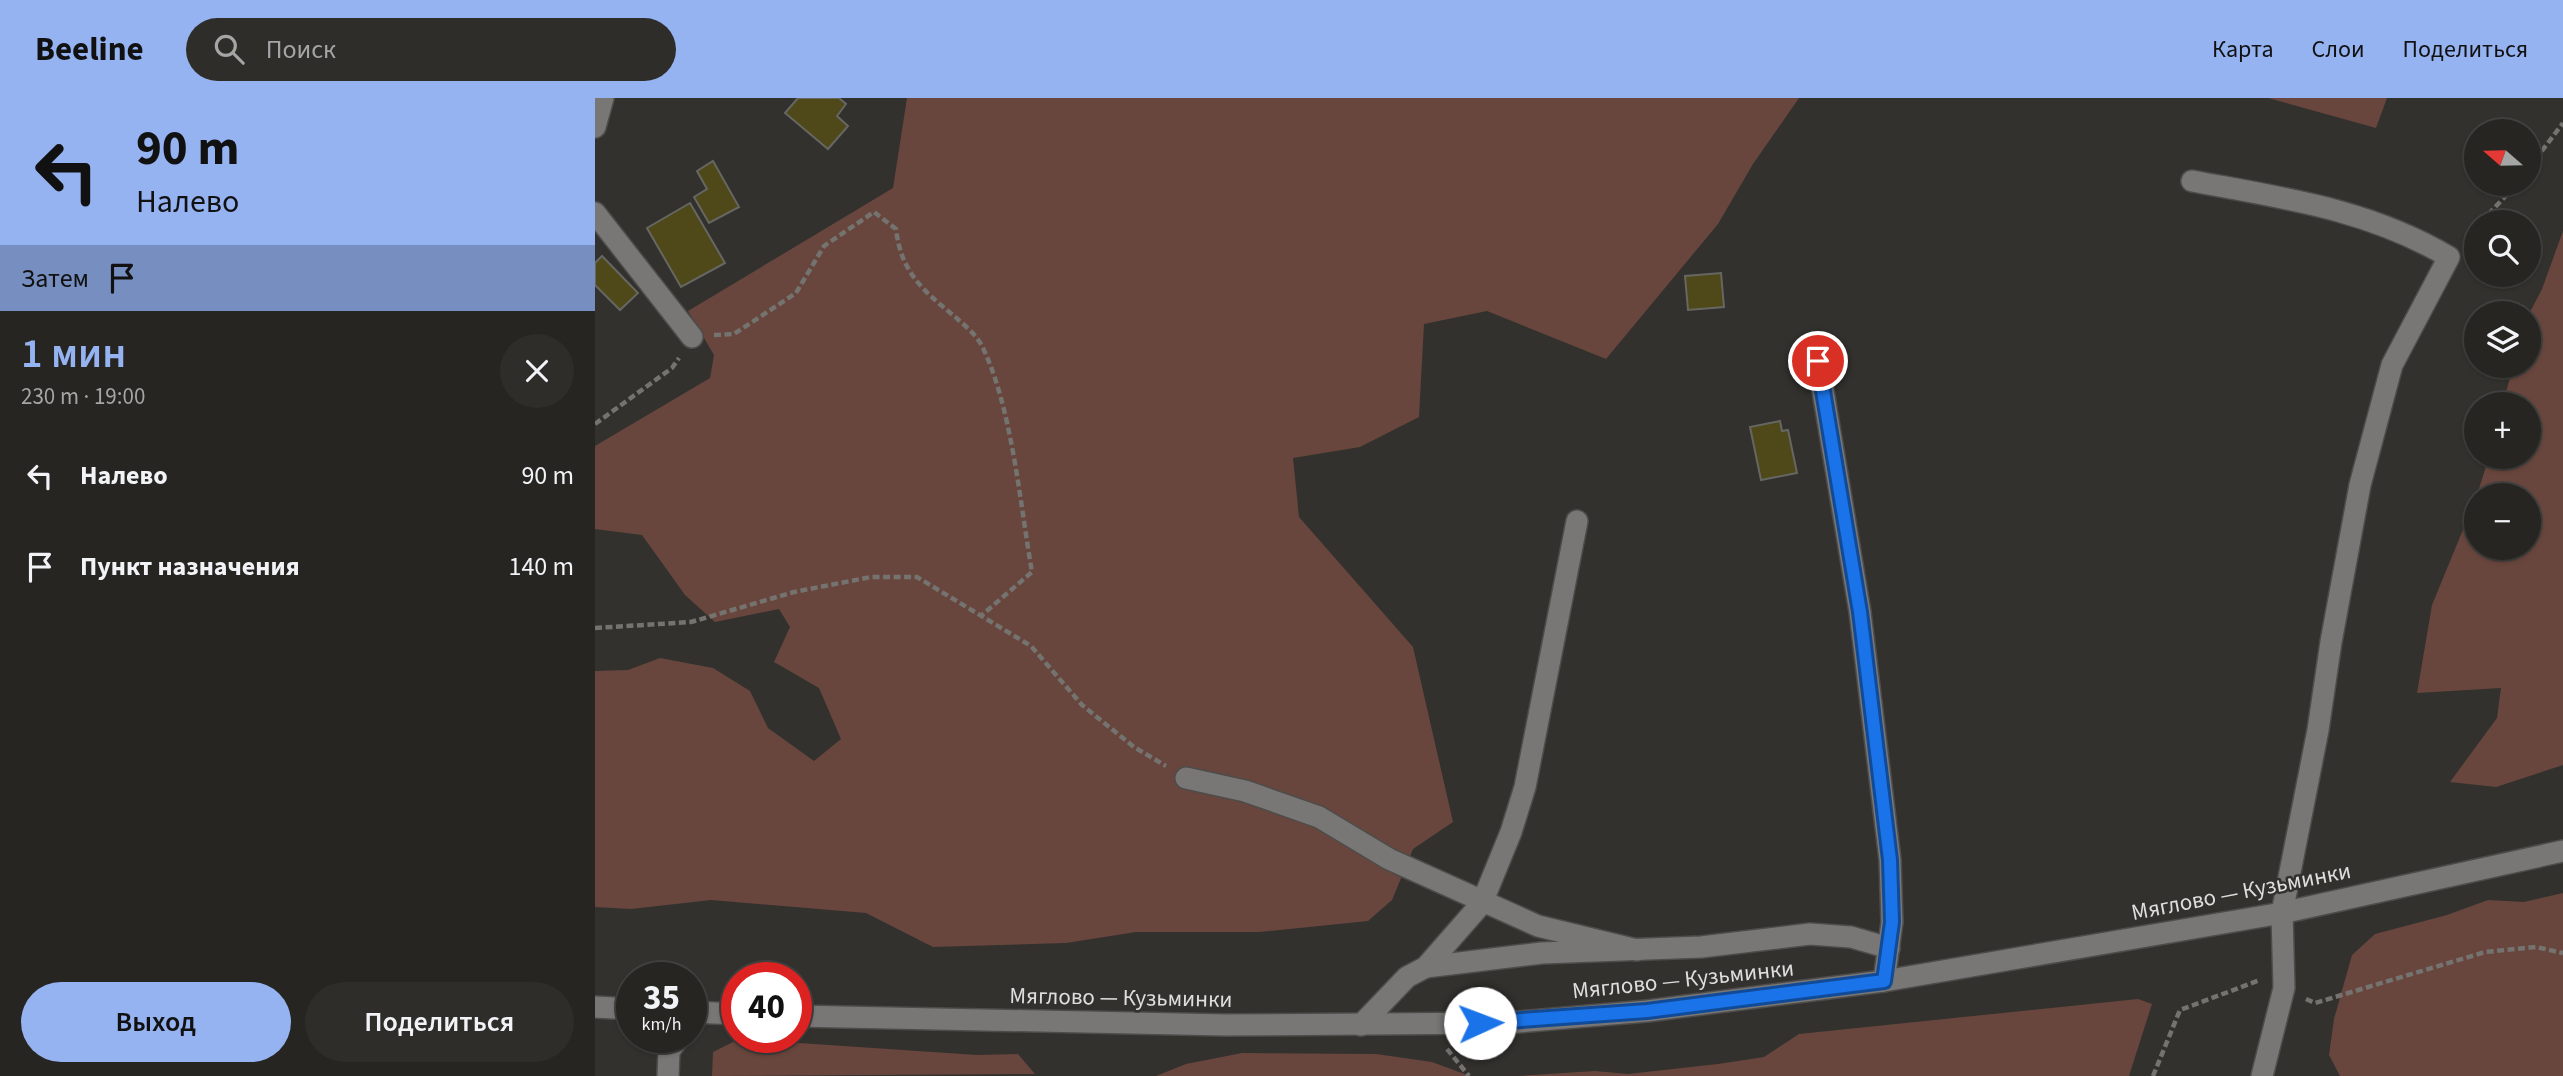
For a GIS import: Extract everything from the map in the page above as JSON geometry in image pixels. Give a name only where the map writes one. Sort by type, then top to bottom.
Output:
[{"type":"street","points":[[595,127],[603,98]]},
{"type":"street","points":[[2192,181],[2341,209],[2412,235],[2449,257],[2392,365],[2378,414],[2346,556],[2319,730],[2282,913],[2284,988],[2262,1076]]},
{"type":"street","points":[[595,213],[692,337]]},
{"type":"street","points":[[1818,361],[1860,612],[1890,860],[1892,922],[1884,981]]},
{"type":"street","points":[[1426,967],[1482,903],[1511,832],[1525,787],[1577,521]]},
{"type":"street","points":[[1187,778],[1245,791],[1319,817],[1389,859],[1538,926],[1637,950]]},
{"type":"street","name":"Мяглово — Кузьминки","points":[[812,1016],[1226,1026],[1507,1023],[1647,1011],[1884,981],[2282,913],[2563,851]]},
{"type":"street","points":[[1361,1025],[1407,977],[1426,967],[1542,953],[1701,947],[1810,934],[1851,937],[1889,948]]},
{"type":"street","points":[[595,1007],[616,1008]]},
{"type":"street","points":[[668,1076],[669,1053]]},
{"type":"path","points":[[2541,152],[2563,123]]},
{"type":"path","points":[[2492,210],[2506,196]]},
{"type":"path","points":[[595,425],[672,368],[692,337],[734,334],[796,293],[824,247],[874,212],[896,229],[899,250],[915,282],[963,324],[981,345],[1003,410],[1032,572],[982,615]]},
{"type":"path","points":[[595,628],[691,622],[794,592],[871,577],[917,577],[1031,646],[1082,705],[1134,747],[1187,778]]},
{"type":"path","points":[[2153,1076],[2180,1010],[2270,976],[2284,988],[2315,1003],[2485,951],[2536,947],[2563,953]]},
{"type":"shaded area","points":[[907,98],[1799,98],[1753,164],[1718,224],[1606,359],[1487,311],[1424,324],[1419,417],[1360,447],[1293,458],[1299,517],[1413,647],[1453,822],[1413,849],[1392,900],[1368,921],[1259,932],[1136,932],[1066,943],[933,947],[866,913],[711,900],[631,909],[595,907],[595,671],[628,670],[660,658],[713,668],[750,691],[768,728],[814,761],[841,739],[819,688],[774,662],[790,627],[779,609],[715,622],[685,595],[642,535],[595,529],[595,446],[710,378],[714,355],[688,311],[893,188]]},
{"type":"shaded area","points":[[2268,98],[2387,98],[2376,128]]},
{"type":"shaded area","points":[[2563,231],[2563,765],[2496,787],[2450,782],[2497,718],[2501,688],[2417,693],[2432,605],[2464,527],[2464,560],[2541,560],[2541,483],[2481,483],[2485,469],[2541,469],[2541,392],[2506,392],[2510,378],[2541,378],[2541,301],[2536,301]]},
{"type":"shaded area","points":[[2563,893],[2563,1076],[2340,1076],[2329,1055],[2334,1019],[2352,955],[2375,934],[2447,915],[2488,900],[2524,902]]},
{"type":"shaded area","points":[[2138,999],[2152,1004],[2129,1076],[1517,1076],[1595,1071],[1628,1074],[1718,1064],[1764,1057],[1799,1034]]},
{"type":"shaded area","points":[[812,1044],[977,1055],[1018,1054],[1035,1074],[712,1076],[713,1052],[721,1048],[721,1053],[812,1053]]},
{"type":"shaded area","points":[[1242,1053],[1376,1054],[1432,1062],[1470,1076],[1156,1076],[1186,1064]]},
{"type":"building","points":[[798,98],[839,98],[846,104],[837,116],[848,126],[828,149],[785,113]]},
{"type":"building","points":[[713,161],[739,207],[709,223],[694,197],[707,189],[697,171]]},
{"type":"building","points":[[690,203],[725,263],[681,287],[647,228]]},
{"type":"building","points":[[602,256],[638,293],[620,310],[595,285],[595,263]]},
{"type":"building","points":[[1721,273],[1724,307],[1688,310],[1685,276]]},
{"type":"building","points":[[1780,421],[1782,431],[1788,430],[1797,473],[1761,480],[1750,427]]},
{"type":"route","points":[[1480,1023],[1647,1011],[1884,981],[1892,922],[1890,860],[1860,612],[1818,361]]}]
